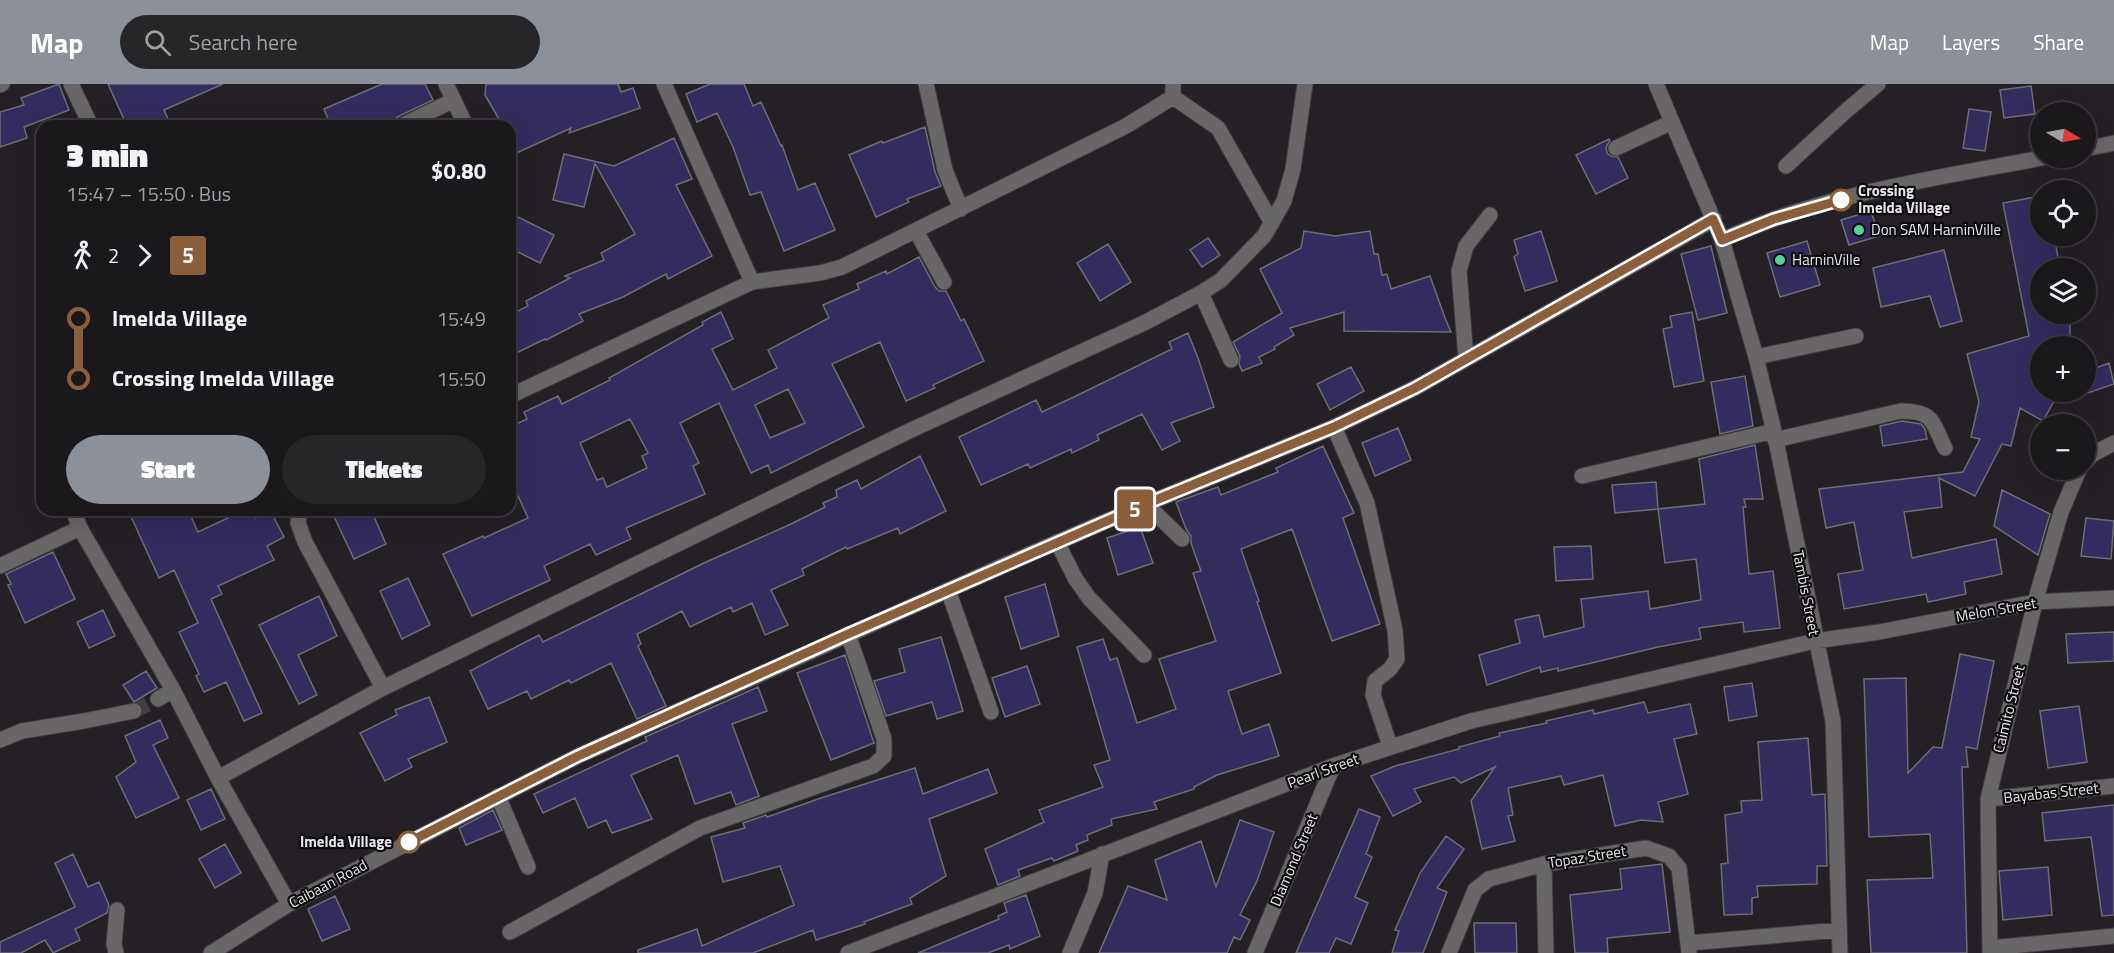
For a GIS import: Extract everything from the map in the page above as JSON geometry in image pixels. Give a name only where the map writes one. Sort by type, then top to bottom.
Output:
[{"type":"street","points":[[71,84],[88,120]]},
{"type":"street","points":[[446,84],[463,120]]},
{"type":"street","points":[[664,84],[752,282]]},
{"type":"street","points":[[926,84],[945,170],[961,209]]},
{"type":"street","points":[[218,778],[383,688],[907,432],[1144,323],[1201,293],[1221,280],[1264,236],[1284,201],[1293,169],[1305,84]]},
{"type":"street","name":"Tambis Street","points":[[1656,84],[1722,240],[1756,357],[1775,436],[1833,721],[1840,953]]},
{"type":"street","points":[[1786,166],[1878,84]]},
{"type":"street","points":[[516,393],[752,282],[820,273],[842,267],[1126,126],[1173,91],[1218,128],[1252,192],[1272,223]]},
{"type":"street","points":[[413,120],[454,100]]},
{"type":"street","points":[[1616,148],[1672,122]]},
{"type":"street","points":[[2096,147],[2114,143]]},
{"type":"street","points":[[1722,240],[1774,219],[1886,188],[2030,160]]},
{"type":"street","points":[[1466,359],[1459,271],[1466,246],[1490,215]]},
{"type":"street","name":"Caibaan Road","points":[[212,953],[233,946],[289,904],[578,756],[1057,542],[1334,427],[1415,388],[1713,219]]},
{"type":"street","points":[[916,231],[944,282]]},
{"type":"street","points":[[1201,293],[1231,360]]},
{"type":"street","points":[[1756,357],[1856,336]]},
{"type":"street","points":[[1582,476],[1901,411],[1918,411],[1929,416],[1945,448]]},
{"type":"street","points":[[1334,427],[1367,503],[1395,630],[1397,659],[1390,669],[1375,681],[1373,695],[1390,747]]},
{"type":"street","points":[[2096,452],[2114,443]]},
{"type":"street","name":"Caimito Street","points":[[1990,950],[1988,799],[2035,602],[2061,512],[2075,480]]},
{"type":"street","points":[[1146,504],[1182,539]]},
{"type":"street","points":[[75,516],[289,904]]},
{"type":"street","points":[[299,516],[298,523],[304,542],[383,688]]},
{"type":"street","points":[[0,566],[80,528]]},
{"type":"street","points":[[1057,542],[1075,578],[1089,598],[1144,656]]},
{"type":"street","points":[[948,590],[991,712]]},
{"type":"street","name":"Melon Street","points":[[1815,641],[1879,632],[2035,602],[2114,598]]},
{"type":"street","points":[[510,932],[700,828],[873,766],[879,761],[884,756],[884,739],[848,634]]},
{"type":"street","name":"Pearl Street","points":[[848,953],[1102,854],[1390,747],[1471,721],[1815,641]]},
{"type":"street","points":[[158,699],[173,690]]},
{"type":"street","points":[[0,740],[22,731],[84,722],[134,711]]},
{"type":"street","name":"Diamond Street","points":[[1255,953],[1334,766]]},
{"type":"street","name":"Bayabas Street","points":[[1988,799],[2114,786]]},
{"type":"street","points":[[498,796],[528,867]]},
{"type":"street","name":"Topaz Street","points":[[1449,953],[1475,890],[1489,879],[1544,864],[1646,848],[1669,856],[1679,868],[1689,948]]},
{"type":"street","points":[[1070,953],[1095,893],[1102,854]]},
{"type":"street","points":[[1544,864],[1546,953]]},
{"type":"street","points":[[116,953],[114,944],[117,910]]},
{"type":"street","points":[[1689,948],[1839,930]]},
{"type":"street","points":[[1990,950],[2114,936]]},
{"type":"building","points":[[59,84],[69,110],[43,120],[36,120],[36,122],[24,127],[27,138],[0,147],[0,112],[24,105],[21,98]]},
{"type":"building","points":[[108,84],[223,84],[164,110],[169,120],[124,120]]},
{"type":"building","points":[[382,84],[425,84],[433,100],[395,120],[329,120],[324,109]]},
{"type":"building","points":[[486,84],[618,84],[621,92],[633,88],[640,108],[569,133],[571,128],[516,153],[516,120],[500,120],[485,95]]},
{"type":"building","points":[[710,84],[744,84],[753,106],[761,102],[782,145],[798,190],[815,183],[835,230],[784,251],[761,192],[750,195],[733,147],[717,113],[697,122],[686,94]]},
{"type":"building","points":[[2031,86],[2033,102],[2030,102],[2030,115],[2004,118],[2000,90]]},
{"type":"building","points":[[1969,109],[1991,112],[1985,151],[1963,148]]},
{"type":"building","points":[[925,127],[935,172],[941,186],[907,199],[909,202],[876,217],[849,155]]},
{"type":"building","points":[[674,138],[692,179],[676,185],[712,256],[668,279],[666,274],[623,297],[579,314],[583,321],[516,353],[516,312],[528,306],[526,301],[570,278],[565,276],[604,260],[601,253],[635,234],[595,164],[584,207],[553,200],[564,154],[614,166]]},
{"type":"building","points":[[1609,139],[1606,147],[1607,153],[1618,157],[1628,178],[1596,194],[1576,155]]},
{"type":"building","points":[[2030,198],[2030,246],[2056,246],[2058,258],[2030,258],[2030,324],[2070,324],[2070,336],[2030,336],[2030,402],[2053,402],[2047,414],[2031,414],[2020,408],[2011,446],[2002,444],[1975,496],[1939,478],[1942,507],[1904,512],[1912,558],[1996,539],[2002,574],[1964,582],[1966,594],[1928,602],[1926,594],[1844,609],[1838,574],[1863,570],[1854,522],[1826,528],[1819,489],[1963,472],[1980,439],[1971,437],[1979,402],[1967,354],[2029,336],[2003,203]]},
{"type":"building","points":[[1871,211],[1879,236],[1849,245],[1841,220]]},
{"type":"building","points":[[516,216],[554,235],[540,263],[516,251]]},
{"type":"building","points":[[1304,231],[1335,236],[1370,231],[1374,254],[1378,254],[1382,275],[1387,274],[1391,289],[1430,276],[1451,332],[1344,331],[1344,312],[1290,328],[1294,335],[1259,357],[1262,363],[1242,371],[1239,364],[1240,356],[1233,342],[1282,313],[1260,269],[1301,248]]},
{"type":"building","points":[[1541,231],[1557,281],[1525,291],[1514,257],[1518,254],[1514,240]]},
{"type":"building","points":[[1208,238],[1220,255],[1202,267],[1190,250]]},
{"type":"building","points":[[1807,241],[1820,285],[1780,297],[1767,253]]},
{"type":"building","points":[[1108,244],[1131,282],[1100,301],[1077,263]]},
{"type":"building","points":[[1711,246],[1727,313],[1698,320],[1681,254]]},
{"type":"building","points":[[1944,250],[1962,321],[1940,327],[1930,296],[1881,307],[1873,268]]},
{"type":"building","points":[[919,257],[935,287],[939,291],[946,291],[961,321],[964,319],[984,361],[933,385],[935,388],[906,401],[880,342],[832,364],[864,427],[771,473],[768,465],[751,473],[719,403],[680,423],[699,463],[693,466],[705,494],[626,528],[631,539],[596,555],[590,544],[544,566],[550,580],[472,616],[443,554],[528,518],[516,491],[516,424],[527,419],[524,412],[558,396],[562,404],[610,380],[609,378],[703,325],[702,322],[721,312],[733,339],[712,349],[733,390],[777,368],[768,350],[829,318],[823,305],[859,289],[857,284],[886,271],[887,274]],"holes":[[[788,389],[805,423],[770,438],[755,405]],[[630,419],[648,453],[642,456],[647,468],[607,487],[603,478],[597,480],[580,443]]]},
{"type":"building","points":[[1692,312],[1704,381],[1674,387],[1663,329],[1672,327],[1670,316]]},
{"type":"building","points":[[1188,333],[1214,407],[1171,423],[1180,441],[1162,450],[1142,414],[1097,435],[1099,440],[1072,453],[1071,449],[1030,468],[1028,464],[981,485],[959,437],[1036,400],[1042,412],[1172,349],[1169,342]]},
{"type":"building","points":[[2109,363],[2114,384],[2096,390],[2096,368]]},
{"type":"building","points":[[1351,367],[1364,391],[1330,410],[1317,384]]},
{"type":"building","points":[[1745,376],[1753,426],[1720,434],[1711,382]]},
{"type":"building","points":[[1902,421],[1921,424],[1925,429],[1927,439],[1883,446],[1880,426]]},
{"type":"building","points":[[1398,428],[1411,460],[1375,476],[1362,443]]},
{"type":"building","points":[[1755,445],[1763,499],[1744,499],[1749,574],[1773,571],[1780,628],[1744,632],[1743,622],[1699,628],[1701,639],[1558,671],[1558,668],[1541,672],[1540,667],[1487,685],[1479,655],[1520,643],[1515,620],[1539,615],[1544,637],[1584,627],[1581,599],[1648,591],[1650,609],[1701,600],[1696,559],[1665,563],[1658,509],[1705,504],[1699,459]]},
{"type":"building","points":[[1323,446],[1354,513],[1343,518],[1380,624],[1332,641],[1292,529],[1241,549],[1281,673],[1228,691],[1242,734],[1269,724],[1279,756],[1217,775],[1194,789],[1154,802],[1157,809],[1111,819],[1112,825],[1087,835],[1088,840],[1076,845],[1078,851],[1054,861],[1052,858],[1018,870],[1020,876],[998,885],[985,849],[1044,822],[1039,810],[1103,787],[1094,765],[1110,760],[1077,647],[1103,639],[1110,660],[1117,658],[1137,723],[1176,709],[1159,659],[1216,641],[1193,573],[1201,571],[1191,543],[1191,536],[1176,502],[1218,487],[1221,495],[1278,472],[1276,468]]},
{"type":"building","points":[[920,456],[946,511],[900,534],[898,528],[847,549],[846,547],[802,569],[804,575],[771,590],[788,625],[765,635],[752,603],[733,612],[731,607],[690,627],[682,611],[637,634],[641,644],[638,646],[666,706],[637,719],[611,663],[571,683],[569,680],[531,699],[527,691],[488,709],[470,671],[539,635],[543,642],[704,563],[791,524],[825,507],[823,503],[837,497],[836,490],[857,480],[861,489]]},
{"type":"building","points":[[1656,482],[1658,509],[1615,513],[1612,485]]},
{"type":"building","points":[[2002,490],[2050,514],[2038,555],[1994,526]]},
{"type":"building","points":[[131,516],[191,516],[198,532],[232,516],[254,516],[255,518],[273,516],[284,537],[267,546],[274,560],[218,586],[222,594],[211,599],[262,713],[244,721],[226,682],[204,692],[196,676],[199,674],[179,632],[198,623],[174,570],[159,578]]},
{"type":"building","points":[[334,516],[374,516],[386,544],[354,559]]},
{"type":"building","points":[[2086,518],[2114,521],[2111,559],[2081,556]]},
{"type":"building","points":[[1140,527],[1153,563],[1118,575],[1107,538]]},
{"type":"building","points":[[1591,546],[1593,579],[1556,581],[1554,547]]},
{"type":"building","points":[[53,552],[75,599],[25,623],[8,585],[11,584],[6,574]]},
{"type":"building","points":[[408,578],[430,625],[402,639],[380,591]]},
{"type":"building","points":[[1045,584],[1059,636],[1021,649],[1005,597]]},
{"type":"building","points":[[319,596],[337,636],[298,655],[317,695],[299,704],[259,625]]},
{"type":"building","points":[[103,610],[115,636],[89,648],[77,622]]},
{"type":"building","points":[[2114,632],[2114,661],[2068,663],[2066,634]]},
{"type":"building","points":[[941,637],[963,711],[937,719],[932,702],[886,716],[874,681],[905,672],[899,649]]},
{"type":"building","points":[[1960,654],[1994,661],[1977,749],[1966,747],[1968,767],[1962,767],[1967,953],[1871,953],[1867,880],[1933,878],[1930,834],[1869,837],[1864,679],[1906,678],[1908,773],[1933,747],[1942,748]]},
{"type":"building","points":[[845,655],[874,743],[831,760],[797,673]]},
{"type":"building","points":[[1027,666],[1040,704],[1005,717],[992,678]]},
{"type":"building","points":[[146,671],[157,688],[134,702],[123,685]]},
{"type":"building","points":[[1752,683],[1757,716],[1729,721],[1724,687]]},
{"type":"building","points":[[758,687],[767,711],[732,724],[759,796],[736,805],[731,792],[695,804],[678,755],[631,775],[652,819],[612,833],[606,820],[588,828],[575,798],[543,813],[534,794],[647,741],[645,737]]},
{"type":"building","points":[[429,697],[447,742],[408,759],[412,767],[385,781],[360,733],[397,715],[395,710]]},
{"type":"building","points":[[1644,702],[1648,713],[1690,704],[1697,734],[1674,739],[1688,794],[1658,802],[1663,822],[1641,820],[1615,826],[1603,775],[1564,785],[1561,776],[1508,788],[1513,815],[1508,816],[1515,841],[1482,849],[1471,801],[1495,767],[1461,783],[1454,777],[1414,789],[1421,802],[1393,816],[1371,776],[1395,766],[1500,736],[1499,733],[1593,710],[1594,714]]},
{"type":"building","points":[[2079,706],[2087,762],[2048,768],[2040,711]]},
{"type":"building","points":[[160,720],[168,738],[153,745],[179,798],[136,818],[116,777],[136,762],[125,736]]},
{"type":"building","points":[[1808,738],[1812,795],[1825,794],[1827,866],[1817,866],[1817,884],[1757,886],[1758,897],[1752,898],[1752,914],[1724,915],[1721,864],[1728,863],[1725,815],[1742,812],[1741,801],[1762,800],[1758,742]]},
{"type":"building","points":[[915,768],[923,794],[988,769],[997,793],[929,819],[946,876],[910,898],[912,904],[864,922],[865,924],[816,940],[813,930],[753,953],[638,953],[638,950],[697,929],[702,946],[794,905],[780,866],[723,882],[711,837],[745,828],[743,823],[766,815],[767,817]]},
{"type":"building","points":[[211,789],[225,819],[201,830],[187,800]]},
{"type":"building","points":[[2114,805],[2114,915],[2102,916],[2091,837],[2045,841],[2042,813]]},
{"type":"building","points":[[1359,809],[1380,817],[1366,854],[1372,857],[1355,897],[1368,903],[1351,944],[1336,938],[1329,953],[1296,953]]},
{"type":"building","points":[[493,810],[502,830],[466,845],[459,828]]},
{"type":"building","points":[[1240,820],[1274,832],[1257,881],[1240,915],[1250,920],[1240,940],[1234,937],[1227,953],[1099,953],[1128,886],[1167,900],[1155,860],[1201,841],[1216,887]]},
{"type":"building","points":[[1446,836],[1464,849],[1437,888],[1447,892],[1423,953],[1392,953],[1399,931],[1395,930],[1420,873]]},
{"type":"building","points":[[225,844],[241,873],[215,888],[199,859]]},
{"type":"building","points":[[73,854],[88,887],[99,882],[109,905],[107,913],[75,929],[80,940],[53,953],[45,940],[21,953],[0,953],[0,942],[75,907],[55,863]]},
{"type":"building","points":[[1662,864],[1670,932],[1607,938],[1608,953],[1575,953],[1570,895],[1622,889],[1620,869]]},
{"type":"building","points":[[2048,867],[2052,915],[2003,920],[1999,871]]},
{"type":"building","points":[[1026,895],[1040,936],[1010,949],[1009,945],[988,953],[918,953],[999,919],[998,916],[1007,912],[1004,903]]},
{"type":"building","points":[[335,896],[350,929],[322,941],[308,909]]},
{"type":"building","points":[[1474,923],[1516,923],[1517,953],[1475,953]]},
{"type":"tunnel","points":[[134,711],[158,699]]},
{"type":"bus line","name":"5","points":[[409,842],[578,756],[848,634],[1146,504],[1334,427],[1415,388],[1713,219],[1722,240],[1774,219],[1841,200]]},
{"type":"place","name":"Crossing Imelda Village","points":[[1841,200]]},
{"type":"place","name":"Don SAM HarninVille","points":[[1859,230]]},
{"type":"place","name":"HarninVille","points":[[1780,260]]},
{"type":"place","name":"Imelda Village","points":[[409,842]]}]
